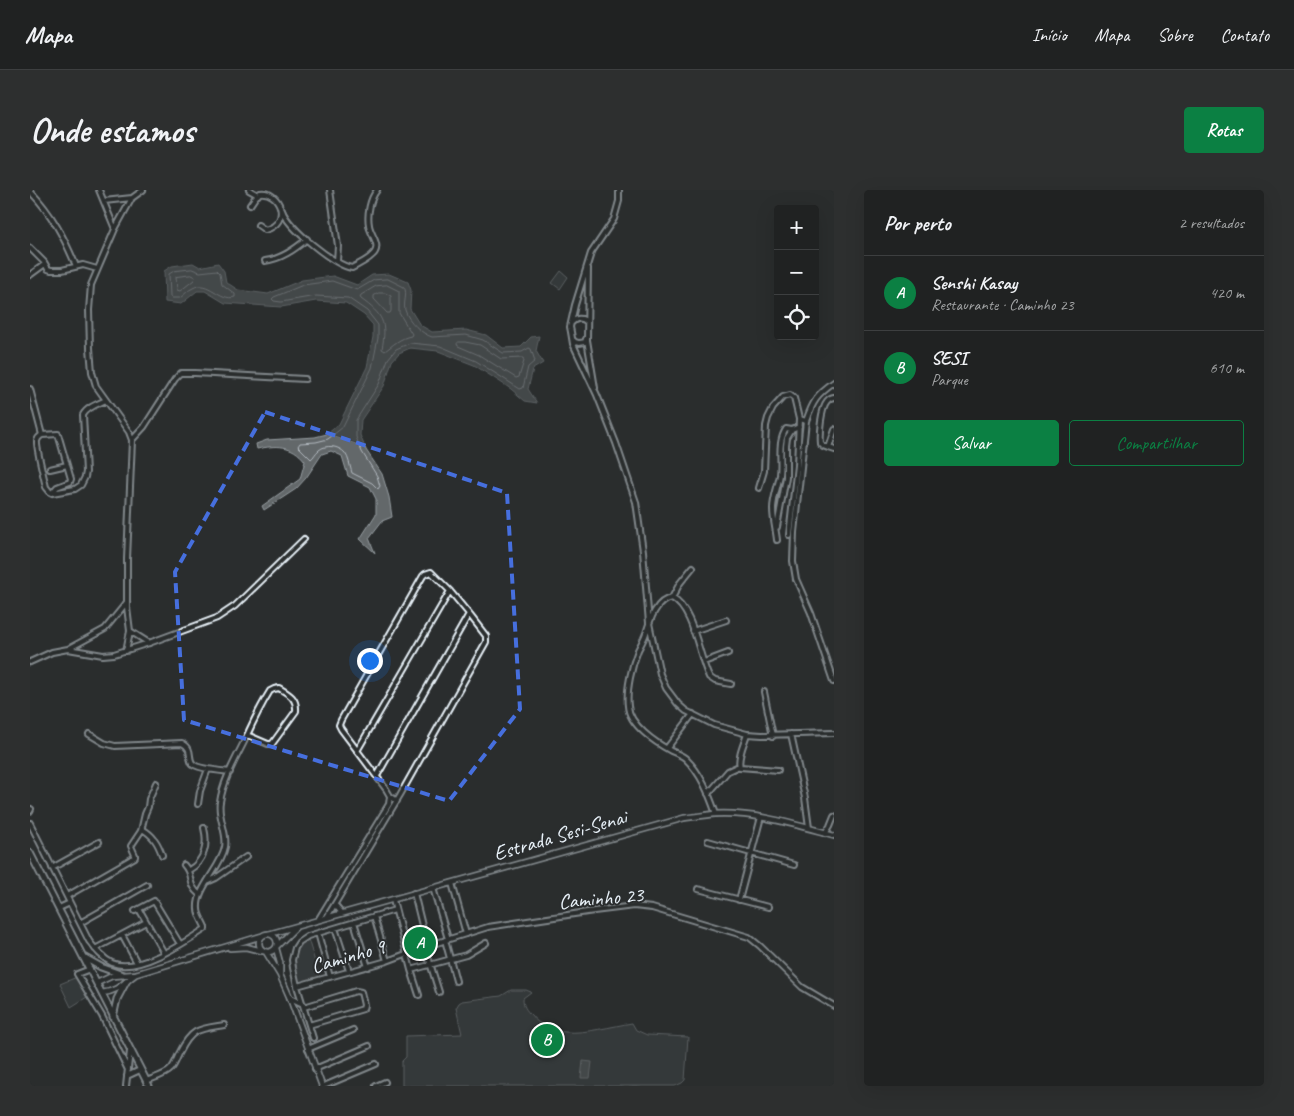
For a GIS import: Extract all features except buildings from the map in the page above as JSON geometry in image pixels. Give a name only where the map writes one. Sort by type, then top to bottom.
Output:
[{"type":"main road","points":[[30,853],[147,1083]]},
{"type":"main road","points":[[84,957],[101,967],[123,975]]},
{"type":"main road","points":[[113,1018],[117,999],[126,982]]},
{"type":"street","points":[[99,190],[116,229]]},
{"type":"street","points":[[126,651],[130,631],[127,602],[127,551],[132,440],[129,432],[93,379],[89,310],[91,285],[97,269],[132,198],[143,190]]},
{"type":"street","points":[[249,190],[258,194]]},
{"type":"street","points":[[330,190],[338,246],[337,262]]},
{"type":"street","points":[[250,205],[261,192],[272,194],[279,201],[285,218],[318,250],[337,262],[352,268],[371,256],[376,250],[376,244],[369,223],[372,199],[377,190]]},
{"type":"street","points":[[619,190],[619,201],[614,219],[591,252],[570,327],[572,338],[619,451],[636,502],[650,623],[663,682],[671,696],[686,711],[714,725],[747,734],[773,736],[834,733]]},
{"type":"street","points":[[30,191],[57,224],[76,266]]},
{"type":"street","points":[[104,201],[132,198]]},
{"type":"street","points":[[258,226],[265,230],[271,228],[281,217],[282,210]]},
{"type":"street","points":[[265,261],[284,255],[307,239]]},
{"type":"street","points":[[30,248],[51,270],[62,270],[83,265],[97,269]]},
{"type":"street","points":[[588,262],[587,337],[597,395]]},
{"type":"street","points":[[30,275],[45,264]]},
{"type":"street","points":[[571,323],[579,318],[583,319],[587,324]]},
{"type":"street","points":[[572,338],[577,343],[581,343],[587,337]]},
{"type":"street","points":[[132,440],[144,427],[175,379],[181,373],[305,379]]},
{"type":"street","points":[[834,383],[818,394],[806,420],[794,532],[793,561],[796,579],[811,613],[834,681]]},
{"type":"street","points":[[30,389],[31,399],[42,435]]},
{"type":"street","points":[[759,488],[764,471],[768,418],[773,408],[787,395],[794,398],[799,419],[789,535]]},
{"type":"street","points":[[834,398],[828,401],[825,406],[820,426],[820,442],[828,448],[834,449]]},
{"type":"street","points":[[52,493],[75,489],[82,482],[86,472],[83,416],[89,408],[106,400]]},
{"type":"street","points":[[799,419],[806,420]]},
{"type":"street","points":[[777,540],[773,509],[780,476],[781,444],[784,431],[799,427]]},
{"type":"street","points":[[828,448],[834,429]]},
{"type":"street","points":[[776,529],[786,477],[787,438],[792,430]]},
{"type":"street","points":[[58,434],[71,481],[58,487],[52,493],[46,487],[37,440],[42,435],[58,434]]},
{"type":"street","points":[[50,469],[67,465]]},
{"type":"street","points":[[68,649],[103,655],[114,654],[150,643],[222,615],[235,606],[304,539]]},
{"type":"street","points":[[694,567],[680,583],[672,598],[660,603],[650,623],[634,662],[628,694],[628,708],[639,728],[689,763],[701,780],[716,814]]},
{"type":"street","points":[[327,917],[396,800],[486,642],[486,636],[469,614],[434,574],[429,572],[423,576],[341,720],[340,727],[390,796],[396,800]]},
{"type":"street","points":[[358,751],[450,591]]},
{"type":"street","points":[[672,598],[680,604],[690,619],[707,672],[715,681],[731,684]]},
{"type":"street","points":[[30,662],[52,652],[68,649],[105,629],[127,602]]},
{"type":"street","points":[[377,776],[469,614]]},
{"type":"street","points":[[693,631],[726,620]]},
{"type":"street","points":[[130,631],[150,643]]},
{"type":"street","points":[[704,662],[728,653]]},
{"type":"street","points":[[30,823],[89,941],[95,949],[103,957],[123,966],[149,960],[205,928],[198,911],[200,895],[225,848],[219,804],[230,772],[247,735],[269,692],[279,688],[290,694],[296,701],[294,714],[272,744],[247,735]]},
{"type":"street","points":[[764,692],[773,736]]},
{"type":"street","points":[[667,748],[693,714]]},
{"type":"street","points":[[89,734],[104,743],[115,746],[182,743],[189,748],[194,765],[230,772]]},
{"type":"street","points":[[739,766],[747,734]]},
{"type":"street","points":[[791,734],[805,798],[809,828]]},
{"type":"street","points":[[708,794],[728,771],[739,766],[743,768],[778,770]]},
{"type":"street","points":[[198,804],[199,793],[208,769]]},
{"type":"street","points":[[67,896],[135,857],[131,846],[142,829],[148,807],[148,799],[156,783]]},
{"type":"street","points":[[318,920],[389,804],[390,796]]},
{"type":"street","name":"Estrada Sesi-Senai","points":[[269,934],[673,820],[716,814],[761,817],[834,836]]},
{"type":"street","points":[[825,833],[834,815]]},
{"type":"street","points":[[739,900],[761,817]]},
{"type":"street","points":[[189,870],[198,862],[206,848],[204,828]]},
{"type":"street","points":[[142,829],[154,837],[162,855]]},
{"type":"street","points":[[708,841],[794,865]]},
{"type":"street","points":[[52,868],[99,842]]},
{"type":"street","points":[[207,882],[246,857]]},
{"type":"street","points":[[184,865],[189,870],[192,885],[200,895]]},
{"type":"street","points":[[452,883],[466,934]]},
{"type":"street","points":[[80,923],[147,885]]},
{"type":"street","points":[[433,888],[449,959],[456,981]]},
{"type":"street","points":[[698,889],[768,907]]},
{"type":"street","points":[[414,893],[430,964],[439,992]]},
{"type":"street","points":[[393,900],[419,995]]},
{"type":"street","points":[[164,953],[137,910],[154,901],[180,944]]},
{"type":"street","points":[[59,908],[70,903]]},
{"type":"street","points":[[335,905],[342,913]]},
{"type":"street","name":"Caminho 23","points":[[407,954],[426,946],[503,924],[634,906],[652,908],[749,937],[802,987],[834,1006]]},
{"type":"street","points":[[313,1038],[293,968],[292,960],[295,948],[303,939],[318,933],[396,910]]},
{"type":"street","points":[[374,916],[387,961]]},
{"type":"street","points":[[95,949],[146,922]]},
{"type":"street","points":[[354,922],[368,967]]},
{"type":"street","name":"Estrada Sesi-Senai","points":[[277,947],[297,926]]},
{"type":"street","points":[[335,928],[349,971]]},
{"type":"street","points":[[318,933],[330,977]]},
{"type":"street","points":[[97,984],[112,976],[136,974],[269,934],[276,938],[280,975]]},
{"type":"street","points":[[122,935],[137,964]]},
{"type":"street","points":[[262,936],[259,946],[280,975],[323,1086],[376,1064]]},
{"type":"street","points":[[411,970],[471,953],[486,943]]},
{"type":"street","points":[[224,948],[246,947],[270,952],[277,947]]},
{"type":"street","name":"Caminho 9","points":[[297,986],[368,967],[407,954]]},
{"type":"street","points":[[90,969],[77,974],[102,1016],[128,1070]]},
{"type":"street","points":[[102,993],[118,989],[136,974]]},
{"type":"street","points":[[290,998],[303,1006],[356,990],[362,995],[364,1008],[361,1010],[309,1025]]},
{"type":"street","points":[[147,1083],[172,1068],[186,1040],[192,1033],[199,1029],[224,1024]]},
{"type":"street","points":[[308,1049],[354,1030]]},
{"type":"street","points":[[315,1069],[369,1046]]},
{"type":"street","points":[[127,1085],[130,1051]]},
{"type":"street","points":[[127,1076],[140,1070]]},
{"type":"street","points":[[376,1086],[385,1082]]},
{"type":"highlighted area","points":[[265,412],[507,493],[520,709],[449,801],[184,720],[175,572]]},
{"type":"shaded area","points":[[561,271],[568,277],[560,289],[552,283]]},
{"type":"shaded area","points":[[308,939],[320,978],[299,984],[293,959],[297,949]]},
{"type":"shaded area","points":[[77,977],[87,997],[71,1007],[60,984]]},
{"type":"shaded area","points":[[511,990],[531,992],[523,998],[526,1010],[538,1022],[556,1031],[581,1032],[632,1023],[636,1030],[647,1035],[688,1037],[685,1080],[675,1086],[402,1086],[402,1061],[406,1057],[406,1036],[462,1034],[456,1008],[459,1003],[501,996]]},
{"type":"water","points":[[193,263],[200,267],[218,263],[224,271],[226,282],[238,290],[268,294],[302,280],[333,276],[357,285],[372,275],[389,274],[408,282],[411,290],[410,309],[420,325],[432,332],[466,330],[486,335],[503,348],[521,347],[531,337],[539,336],[536,351],[543,363],[533,369],[528,389],[537,403],[525,401],[511,389],[474,365],[438,351],[410,348],[399,353],[392,361],[384,386],[361,420],[360,435],[366,450],[382,474],[389,497],[392,517],[382,521],[369,538],[375,553],[360,539],[376,514],[376,499],[370,487],[348,476],[342,456],[331,451],[322,454],[296,489],[264,510],[262,506],[300,479],[305,461],[295,451],[283,447],[257,449],[256,444],[267,440],[315,437],[327,434],[339,424],[367,367],[373,337],[373,325],[364,315],[346,303],[316,301],[281,307],[225,303],[205,291],[197,291],[181,304],[165,302],[164,271],[172,266]]},
{"type":"water","points":[[583,1061],[592,1062],[590,1078],[581,1078]]},
{"type":"place","name":"Senshi Kasay","points":[[420,943]]},
{"type":"place","name":"SESI","points":[[547,1040]]}]
